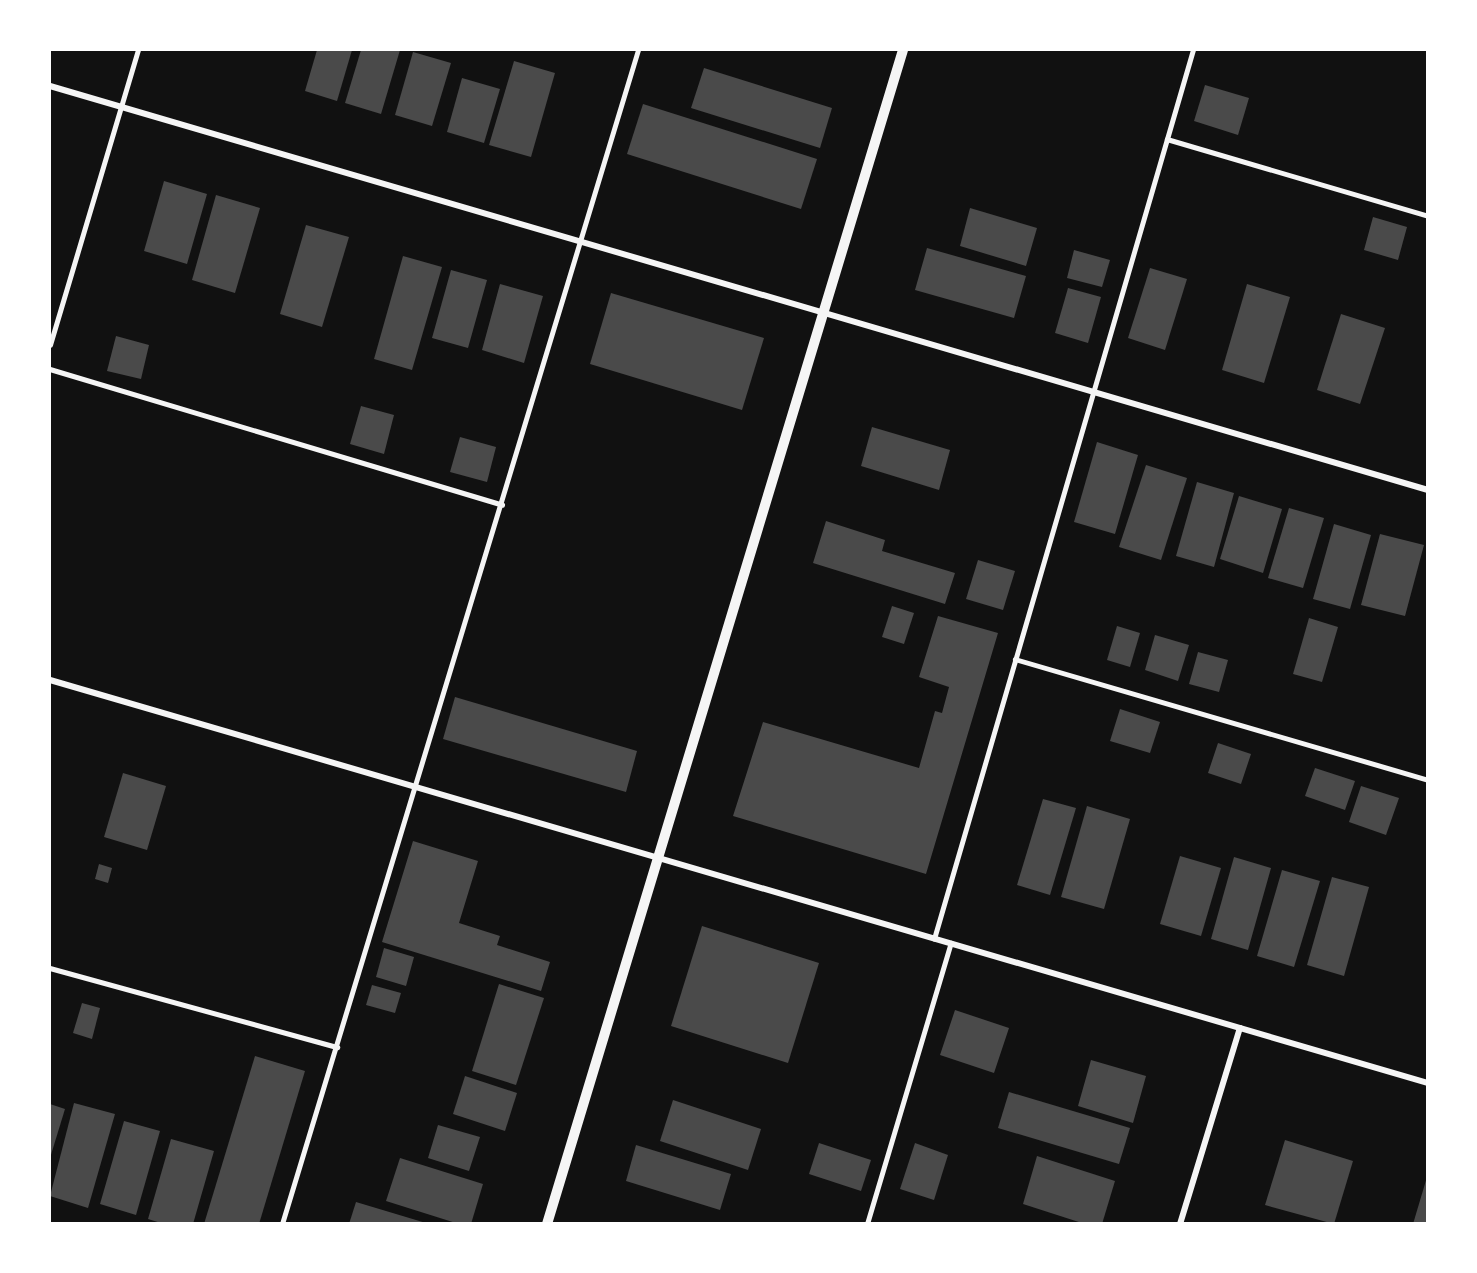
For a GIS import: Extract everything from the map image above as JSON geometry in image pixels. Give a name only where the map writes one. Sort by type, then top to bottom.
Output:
[{"type":"street","points":[[547,1224],[903,50]]},
{"type":"street","points":[[50,86],[1428,490]]},
{"type":"street","points":[[50,680],[1428,1083]]},
{"type":"street","points":[[1180,1224],[1240,1028]]},
{"type":"lane","points":[[50,345],[138,50]]},
{"type":"lane","points":[[282,1224],[417,787],[638,50]]},
{"type":"lane","points":[[934,939],[1092,391],[1194,50]]},
{"type":"lane","points":[[1167,139],[1428,216]]},
{"type":"lane","points":[[50,369],[502,505]]},
{"type":"lane","points":[[1015,659],[1428,780]]},
{"type":"lane","points":[[867,1224],[951,944]]},
{"type":"lane","points":[[50,968],[337,1047]]},
{"type":"building","points":[[317,50],[352,50],[337,101],[305,91]]},
{"type":"building","points":[[361,50],[400,50],[381,114],[345,103]]},
{"type":"building","points":[[413,52],[451,63],[432,126],[395,115]]},
{"type":"building","points":[[514,61],[555,73],[531,157],[489,145]]},
{"type":"building","points":[[704,68],[832,108],[820,148],[691,108]]},
{"type":"building","points":[[462,78],[500,89],[484,143],[447,132]]},
{"type":"building","points":[[1205,85],[1249,98],[1238,135],[1194,121]]},
{"type":"building","points":[[643,104],[817,159],[801,209],[627,154]]},
{"type":"building","points":[[164,181],[207,194],[187,264],[144,251]]},
{"type":"building","points":[[216,195],[260,208],[235,293],[192,280]]},
{"type":"building","points":[[970,208],[1037,228],[1026,266],[960,246]]},
{"type":"building","points":[[1373,217],[1407,227],[1398,260],[1364,250]]},
{"type":"building","points":[[306,225],[349,237],[322,327],[280,314]]},
{"type":"building","points":[[927,248],[1026,276],[1014,318],[915,290]]},
{"type":"building","points":[[1074,250],[1110,260],[1102,287],[1067,278]]},
{"type":"building","points":[[403,256],[442,267],[412,370],[374,359]]},
{"type":"building","points":[[1150,268],[1187,279],[1165,350],[1128,338]]},
{"type":"building","points":[[451,270],[487,280],[468,348],[432,338]]},
{"type":"building","points":[[500,284],[543,296],[524,363],[482,350]]},
{"type":"building","points":[[1247,284],[1290,297],[1264,383],[1222,370]]},
{"type":"building","points":[[1068,288],[1101,297],[1088,343],[1055,333]]},
{"type":"building","points":[[611,293],[764,338],[742,410],[590,364]]},
{"type":"building","points":[[1341,314],[1385,328],[1360,404],[1317,390]]},
{"type":"building","points":[[116,336],[149,345],[141,379],[107,371]]},
{"type":"building","points":[[361,406],[394,415],[384,454],[350,444]]},
{"type":"building","points":[[872,427],[950,450],[939,490],[861,466]]},
{"type":"building","points":[[460,437],[496,447],[487,482],[450,472]]},
{"type":"building","points":[[1097,442],[1138,455],[1115,534],[1074,522]]},
{"type":"building","points":[[1146,465],[1187,478],[1161,560],[1119,547]]},
{"type":"building","points":[[1197,482],[1234,493],[1214,567],[1176,556]]},
{"type":"building","points":[[1239,496],[1282,509],[1263,573],[1220,559]]},
{"type":"building","points":[[1289,508],[1324,518],[1303,588],[1268,578]]},
{"type":"building","points":[[826,521],[885,540],[882,551],[955,573],[945,604],[813,563]]},
{"type":"building","points":[[1334,524],[1371,535],[1350,609],[1313,599]]},
{"type":"building","points":[[1380,534],[1424,545],[1405,616],[1361,605]]},
{"type":"building","points":[[978,560],[1015,571],[1003,610],[966,599]]},
{"type":"building","points":[[892,606],[914,613],[904,644],[882,637]]},
{"type":"building","points":[[938,616],[998,633],[926,874],[733,816],[763,722],[919,768],[935,711],[942,713],[949,687],[919,677]]},
{"type":"building","points":[[1309,618],[1338,627],[1322,682],[1293,674]]},
{"type":"building","points":[[1117,626],[1140,633],[1130,667],[1107,660]]},
{"type":"building","points":[[1155,635],[1189,645],[1178,681],[1145,670]]},
{"type":"building","points":[[1198,652],[1228,660],[1219,692],[1189,684]]},
{"type":"building","points":[[455,697],[637,751],[626,792],[443,739]]},
{"type":"building","points":[[1120,709],[1160,722],[1150,753],[1110,741]]},
{"type":"building","points":[[1218,743],[1251,754],[1241,784],[1208,773]]},
{"type":"building","points":[[1315,768],[1355,781],[1345,810],[1305,796]]},
{"type":"building","points":[[123,773],[166,786],[147,850],[104,837]]},
{"type":"building","points":[[1361,786],[1399,798],[1386,835],[1349,822]]},
{"type":"building","points":[[1043,799],[1076,808],[1050,895],[1017,885]]},
{"type":"building","points":[[1087,806],[1130,819],[1104,909],[1061,897]]},
{"type":"building","points":[[413,841],[478,861],[459,923],[500,936],[497,945],[550,962],[541,991],[382,942]]},
{"type":"building","points":[[1180,856],[1221,868],[1201,936],[1160,924]]},
{"type":"building","points":[[1234,857],[1271,868],[1248,950],[1211,939]]},
{"type":"building","points":[[99,864],[112,868],[108,883],[95,879]]},
{"type":"building","points":[[1282,870],[1320,881],[1294,967],[1257,956]]},
{"type":"building","points":[[1332,877],[1369,887],[1344,976],[1307,965]]},
{"type":"building","points":[[702,926],[819,963],[788,1063],[671,1026]]},
{"type":"building","points":[[384,948],[414,957],[406,986],[376,977]]},
{"type":"building","points":[[499,984],[544,998],[516,1085],[472,1071]]},
{"type":"building","points":[[372,985],[401,993],[395,1013],[366,1005]]},
{"type":"building","points":[[82,1003],[100,1008],[92,1039],[73,1033]]},
{"type":"building","points":[[955,1010],[1009,1028],[994,1073],[940,1055]]},
{"type":"building","points":[[255,1056],[305,1071],[259,1224],[204,1224]]},
{"type":"building","points":[[1091,1060],[1146,1076],[1133,1123],[1078,1106]]},
{"type":"building","points":[[465,1076],[517,1093],[505,1131],[453,1114]]},
{"type":"building","points":[[1009,1092],[1130,1128],[1119,1164],[998,1128]]},
{"type":"building","points":[[673,1100],[761,1129],[748,1170],[660,1141]]},
{"type":"building","points":[[74,1103],[115,1114],[88,1208],[50,1196]]},
{"type":"building","points":[[50,1104],[65,1109],[50,1158]]},
{"type":"building","points":[[124,1121],[160,1131],[136,1215],[100,1204]]},
{"type":"building","points":[[438,1125],[480,1137],[469,1171],[428,1158]]},
{"type":"building","points":[[171,1139],[214,1151],[193,1224],[164,1224],[148,1219]]},
{"type":"building","points":[[1285,1140],[1353,1161],[1334,1224],[1265,1205]]},
{"type":"building","points":[[819,1143],[871,1160],[861,1191],[809,1174]]},
{"type":"building","points":[[915,1143],[948,1155],[934,1200],[900,1189]]},
{"type":"building","points":[[636,1145],[731,1174],[720,1210],[626,1181]]},
{"type":"building","points":[[1037,1156],[1115,1181],[1102,1224],[1085,1224],[1023,1204]]},
{"type":"building","points":[[400,1158],[483,1184],[471,1224],[459,1224],[386,1201]]},
{"type":"building","points":[[1427,1177],[1428,1224],[1413,1224]]},
{"type":"building","points":[[356,1202],[426,1223],[426,1224],[349,1224]]}]
